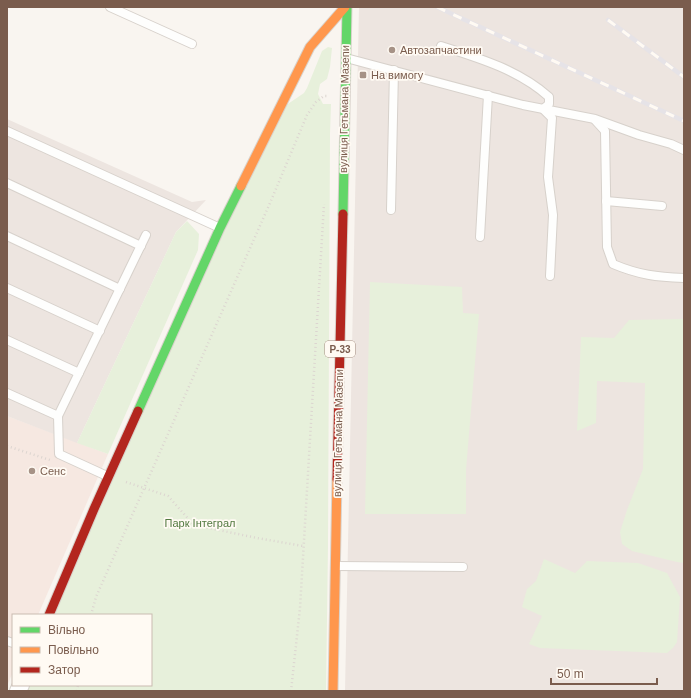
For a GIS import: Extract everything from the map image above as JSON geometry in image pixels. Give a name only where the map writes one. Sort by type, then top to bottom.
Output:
[{"type":"main road","name":"вулиця Гетьмана Мазепи","points":[[333,691],[346,7]]},
{"type":"main road","name":"вулиця Гетьмана Мазепи","points":[[49,614],[108,477],[220,228],[310,47],[346,7]]},
{"type":"lane","points":[[110,7],[192,44]]},
{"type":"lane","points":[[441,46],[478,57],[528,80],[549,97],[549,104],[543,109]]},
{"type":"lane","points":[[345,58],[523,105],[595,119],[639,135],[672,144],[684,150]]},
{"type":"lane","points":[[391,210],[394,70]]},
{"type":"lane","points":[[480,237],[488,95]]},
{"type":"lane","points":[[543,109],[552,118],[548,177],[553,216],[550,276]]},
{"type":"lane","points":[[595,119],[605,131],[607,247],[613,264],[632,272],[660,277],[684,278]]},
{"type":"lane","points":[[7,131],[220,228]]},
{"type":"lane","points":[[7,183],[141,246]]},
{"type":"lane","points":[[606,201],[662,206]]},
{"type":"lane","points":[[108,477],[59,454],[58,416],[146,235]]},
{"type":"lane","points":[[7,236],[120,289]]},
{"type":"lane","points":[[7,288],[100,331]]},
{"type":"lane","points":[[7,340],[79,373]]},
{"type":"lane","points":[[7,392],[58,416]]},
{"type":"lane","points":[[336,566],[463,567]]},
{"type":"path","points":[[91,614],[96,597],[270,203],[307,115],[316,102],[324,96],[345,97]]},
{"type":"path","points":[[291,691],[300,608],[324,203]]},
{"type":"path","points":[[108,477],[168,496],[192,523],[257,538],[304,546]]},
{"type":"shaded area","points":[[359,7],[684,7],[684,691],[345,691]]},
{"type":"shaded area","points":[[7,119],[192,202],[206,200],[176,232],[77,443],[7,416]]},
{"type":"shaded area","points":[[7,416],[108,454],[38,614],[12,614],[12,674],[7,686]]},
{"type":"green space","name":"Парк Інтеграл","points":[[328,47],[332,48],[327,79],[320,84],[318,94],[323,104],[331,104],[326,691],[19,691],[22,686],[152,686],[152,614],[51,614],[279,110],[304,93],[322,51]]},
{"type":"green space","points":[[187,221],[199,234],[198,250],[108,454],[77,443],[176,232]]},
{"type":"green space","points":[[370,282],[462,287],[463,313],[479,314],[466,470],[466,514],[365,514]]},
{"type":"green space","points":[[684,319],[684,563],[632,551],[622,544],[620,532],[643,469],[645,383],[597,381],[596,423],[577,431],[581,337],[614,338],[629,320]]},
{"type":"green space","points":[[544,559],[575,573],[587,561],[638,563],[667,573],[680,597],[677,642],[667,653],[540,648],[529,644],[542,616],[522,607],[527,589],[536,581]]},
{"type":"railway","points":[[437,7],[684,121]]},
{"type":"railway","points":[[608,20],[684,77]]},
{"type":"traffic: fast","points":[[343,214],[347,7]]},
{"type":"traffic: fast","points":[[138,411],[220,228],[241,186]]},
{"type":"traffic: slow","points":[[241,186],[310,47],[345,7]]},
{"type":"traffic: slow","points":[[333,691],[337,479]]},
{"type":"traffic: jam","points":[[337,479],[343,214]]},
{"type":"traffic: jam","points":[[49,614],[138,411]]},
{"type":"place","name":"Автозапчастини","points":[[392,50]]},
{"type":"place","name":"На вимогу","points":[[363,75]]},
{"type":"place","name":"Сенс","points":[[32,471]]}]
